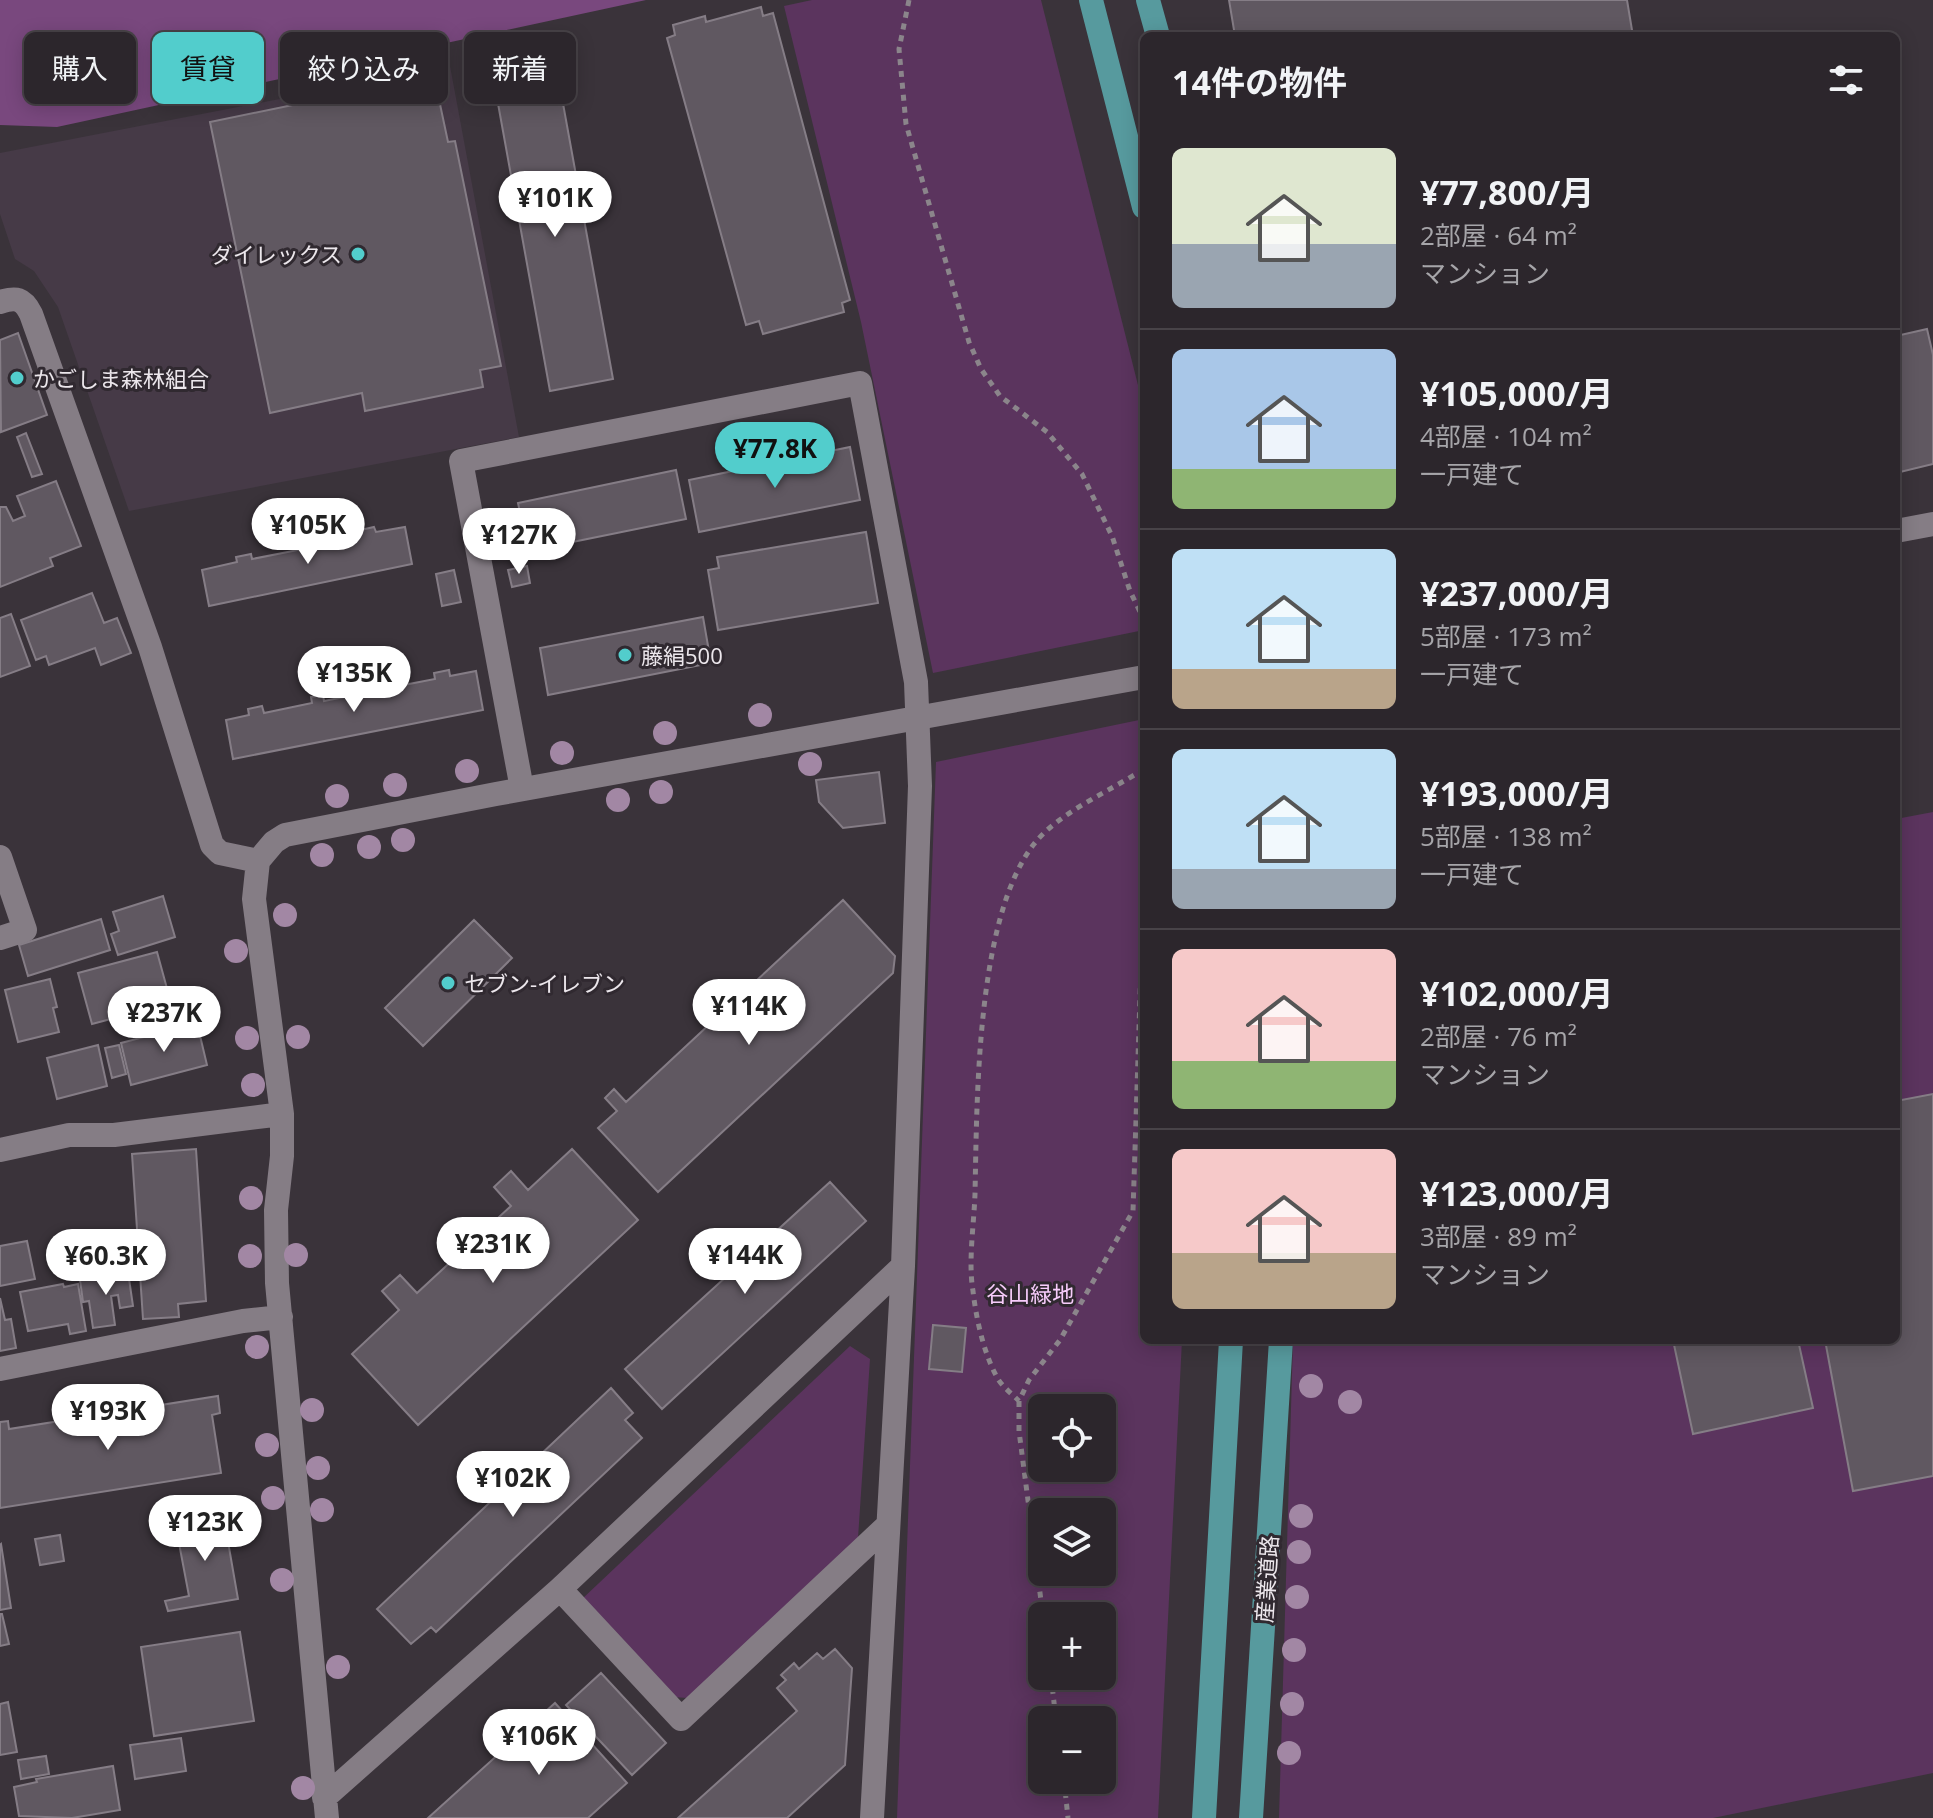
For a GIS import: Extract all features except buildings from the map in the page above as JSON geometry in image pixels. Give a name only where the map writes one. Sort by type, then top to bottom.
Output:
[{"type":"main road","points":[[1091,0],[1140,191]]},
{"type":"main road","points":[[1148,0],[1157,32]]},
{"type":"main road","points":[[1204,1818],[1231,1344]]},
{"type":"main road","name":"産業道路","points":[[1251,1818],[1281,1344]]},
{"type":"street","points":[[0,302],[18,299],[24,302],[31,314],[150,647],[212,845],[220,853],[258,861]]},
{"type":"street","points":[[522,789],[461,461],[860,383],[916,682],[920,786],[903,1266],[872,1818]]},
{"type":"street","points":[[1900,530],[1933,524]]},
{"type":"street","points":[[326,1808],[281,1317],[276,1210],[282,1156],[282,1114],[254,899],[258,861],[274,842],[285,835],[1140,678]]},
{"type":"street","points":[[0,857],[25,930],[0,938]]},
{"type":"street","points":[[0,1150],[69,1135],[114,1135],[282,1114]]},
{"type":"street","points":[[326,1808],[903,1266]]},
{"type":"street","points":[[0,1369],[243,1321],[281,1317]]},
{"type":"street","points":[[560,1589],[681,1719],[888,1525]]},
{"type":"path","points":[[909,0],[899,49],[906,124],[969,342],[981,369],[1000,396],[1047,432],[1082,474],[1112,536],[1140,612]]},
{"type":"path","points":[[1019,1401],[999,1379],[986,1349],[972,1290],[984,1000],[996,940],[1014,878],[1034,844],[1059,821],[1140,771]]},
{"type":"path","points":[[1041,1602],[1019,1431],[1019,1401],[1029,1380],[1060,1340],[1133,1211],[1140,997]]},
{"type":"path","points":[[1065,1794],[1068,1818]]},
{"type":"shaded area","points":[[0,0],[646,0],[498,32],[464,32],[464,39],[448,43],[448,32],[280,32],[280,79],[264,82],[264,32],[152,32],[152,104],[164,104],[57,127],[0,125]]},
{"type":"shaded area","points":[[448,66],[519,437],[129,511],[58,307],[34,271],[15,259],[0,214],[0,153],[280,99],[280,104],[448,104]]},
{"type":"green space","points":[[812,0],[1041,0],[1140,393],[1140,631],[933,673],[861,322],[784,6]]},
{"type":"green space","name":"谷山緑地","points":[[1140,720],[1140,1344],[1182,1344],[1158,1818],[897,1818],[936,762]]},
{"type":"green space","points":[[1933,812],[1933,1773],[1713,1818],[1279,1818],[1293,1344],[1900,1344],[1900,818]]},
{"type":"green space","points":[[850,1346],[870,1359],[858,1538],[688,1698],[672,1697],[581,1600]]},
{"type":"place","name":"ダイレックス","points":[[358,254]]},
{"type":"place","name":"かごしま森林組合","points":[[17,378]]},
{"type":"place","name":"藤絹500","points":[[625,655]]},
{"type":"place","name":"セブン-イレブン","points":[[448,983]]}]
